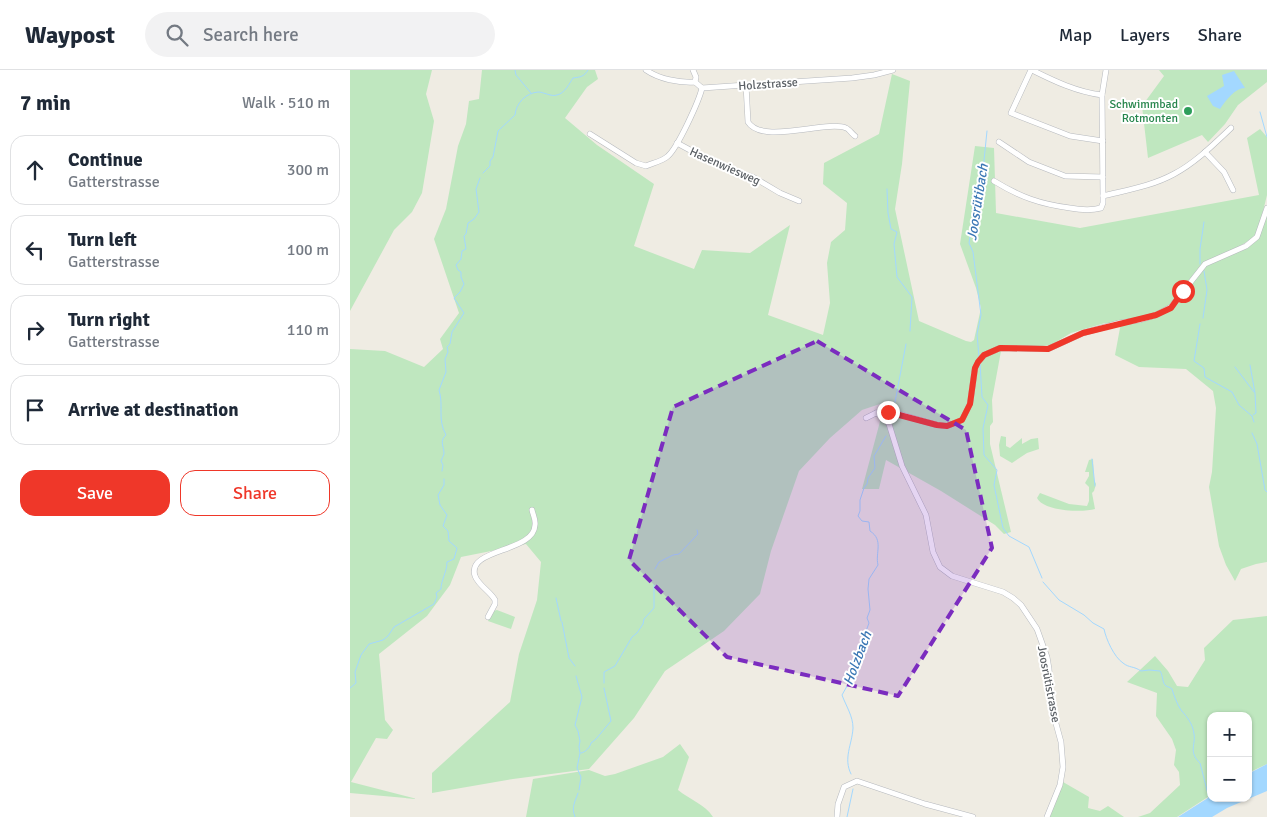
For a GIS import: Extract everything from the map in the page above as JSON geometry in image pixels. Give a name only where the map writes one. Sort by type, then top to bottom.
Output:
[{"type":"street","points":[[590,134],[636,163],[646,166],[668,157],[677,144],[700,97],[702,88],[695,82],[660,77],[646,70]]},
{"type":"street","points":[[693,70],[696,77],[695,82]]},
{"type":"street","name":"Holzstrasse","points":[[702,88],[852,78],[893,70]]},
{"type":"street","points":[[1102,95],[1087,93],[1032,70],[1011,113],[1070,136],[1103,141]]},
{"type":"street","points":[[994,180],[1016,194],[1046,205],[1094,210],[1100,208],[1103,203],[1102,95],[1106,70]]},
{"type":"street","points":[[746,85],[748,122],[756,129],[786,131],[832,127],[846,128],[855,136]]},
{"type":"street","points":[[1103,196],[1156,182],[1174,174],[1205,152],[1231,128]]},
{"type":"street","points":[[999,142],[1029,162],[1065,176],[1103,177]]},
{"type":"street","name":"Hasenwiesweg","points":[[677,144],[716,164],[753,177],[780,193],[799,201]]},
{"type":"street","points":[[1205,152],[1224,172],[1233,190]]},
{"type":"street","points":[[866,418],[876,413],[888,412],[937,425],[947,426],[962,420],[970,404],[975,368],[980,360],[1000,348],[1048,349],[1083,333],[1139,320],[1171,308],[1205,264],[1246,246],[1258,237],[1267,208]]},
{"type":"street","name":"Joosrütistrasse","points":[[876,413],[885,418],[889,424],[902,466],[926,515],[932,552],[940,567],[952,576],[1003,592],[1013,598],[1021,605],[1037,629],[1049,668],[1052,710],[1061,742],[1063,767],[1060,786],[1047,817]]},
{"type":"street","points":[[488,618],[495,600],[478,581],[474,574],[475,568],[484,557],[515,546],[530,537],[536,524],[532,510]]},
{"type":"street","points":[[837,817],[838,804],[844,787],[857,780],[925,804],[973,817]]},
{"type":"highlighted area","points":[[817,341],[966,430],[992,548],[898,696],[727,657],[629,560],[673,407]]},
{"type":"green space","points":[[350,70],[432,70],[426,94],[434,121],[422,193],[412,212],[394,230],[350,311]]},
{"type":"green space","points":[[482,70],[595,70],[598,79],[587,87],[565,118],[597,145],[654,184],[634,246],[694,269],[702,250],[750,253],[790,225],[768,315],[823,335],[830,303],[827,263],[831,242],[845,230],[847,203],[823,184],[824,163],[879,134],[892,74],[910,81],[902,164],[895,209],[919,321],[966,341],[971,342],[974,340],[981,308],[960,244],[975,146],[994,148],[996,213],[1080,228],[1259,195],[1247,138],[1260,129],[1267,137],[1267,195],[1257,236],[1205,263],[1170,307],[1155,315],[1119,323],[1105,323],[1071,333],[1051,345],[1035,347],[997,346],[1001,351],[992,400],[993,422],[990,426],[990,444],[1011,532],[1004,534],[995,525],[941,491],[886,460],[879,489],[862,489],[882,414],[880,404],[862,410],[830,438],[799,471],[771,551],[760,594],[724,631],[665,671],[634,718],[589,769],[513,779],[432,793],[432,773],[510,702],[519,654],[537,600],[541,562],[526,544],[461,557],[450,585],[427,616],[379,654],[385,720],[393,730],[387,739],[376,738],[351,782],[417,799],[350,793],[350,349],[385,351],[424,367],[443,349],[440,339],[459,313],[434,239],[446,209],[458,146],[466,124],[469,101],[479,99]]},
{"type":"green space","name":"Schwimmbad Rotmonten","points":[[1159,70],[1267,70],[1267,82],[1238,105],[1225,124],[1208,142],[1202,135],[1148,158],[1142,106],[1164,76]]},
{"type":"green space","points":[[1267,214],[1267,562],[1241,569],[1235,581],[1226,565],[1219,546],[1209,487],[1212,472],[1216,408],[1213,391],[1186,369],[1139,367],[1115,355],[1120,328],[1119,324],[1142,321],[1173,309],[1206,265],[1247,247],[1259,238]]},
{"type":"green space","points":[[1001,436],[1006,437],[1006,446],[1010,448],[1022,438],[1022,444],[1031,439],[1038,438],[1039,449],[1027,453],[1012,463],[1000,456],[999,445]]},
{"type":"green space","points":[[1093,459],[1094,480],[1096,484],[1092,493],[1095,509],[1081,511],[1063,510],[1047,506],[1037,498],[1040,493],[1069,504],[1087,506],[1089,487],[1085,483],[1089,472],[1085,472],[1089,460]]},
{"type":"green space","points":[[497,610],[515,617],[511,629],[488,621],[493,611]]},
{"type":"green space","points":[[1267,616],[1267,764],[1252,771],[1252,712],[1207,712],[1207,798],[1177,817],[1138,817],[1150,813],[1180,785],[1179,772],[1174,765],[1176,750],[1172,739],[1156,716],[1157,693],[1127,682],[1155,656],[1168,671],[1177,686],[1188,687],[1205,660],[1204,648],[1233,620]]},
{"type":"green space","points":[[680,744],[689,757],[678,790],[702,805],[713,817],[526,817],[533,779],[589,770],[605,776],[615,774],[663,757]]},
{"type":"green space","points":[[1063,782],[1089,797],[1088,808],[1100,811],[1108,806],[1124,817],[1048,817]]},
{"type":"water","points":[[1234,71],[1245,88],[1234,92],[1220,109],[1213,106],[1207,96],[1224,86],[1222,75]]},
{"type":"water","points":[[1267,764],[1267,791],[1252,797],[1252,772]]},
{"type":"water","points":[[1207,799],[1207,802],[1241,802],[1212,817],[1178,817]]},
{"type":"waterway","points":[[515,70],[516,75],[531,93]]},
{"type":"waterway","points":[[483,173],[490,166],[498,131],[515,115],[517,106],[522,99],[529,94],[538,92],[552,95],[560,94],[573,78],[580,77],[588,70]]},
{"type":"waterway","points":[[1260,112],[1267,137]]},
{"type":"waterway","name":"Joosrütibach","points":[[979,357],[977,334],[981,315],[973,252],[969,243],[976,199],[982,180],[987,131]]},
{"type":"waterway","points":[[442,471],[443,465],[441,461],[444,454],[442,442],[446,435],[441,418],[439,390],[446,372],[445,359],[448,352],[447,347],[450,344],[452,332],[464,313],[454,298],[464,284],[461,272],[456,265],[461,259],[462,251],[466,249],[464,236],[468,223],[479,212],[476,189],[480,178]]},
{"type":"waterway","name":"Holzbach","points":[[887,189],[891,229],[897,232],[894,244],[897,277],[912,297],[910,331]]},
{"type":"waterway","points":[[1200,264],[1204,222]]},
{"type":"waterway","points":[[1203,318],[1207,290],[1204,271]]},
{"type":"waterway","points":[[1200,324],[1194,361],[1204,368],[1205,377],[1232,392],[1239,405],[1252,416],[1254,422]]},
{"type":"waterway","name":"Holzbach","points":[[895,402],[906,344]]},
{"type":"waterway","name":"Joosrütibach","points":[[980,363],[982,397],[988,405],[983,428],[984,455],[997,470],[994,485],[1003,528],[1009,536],[1029,547],[1042,578]]},
{"type":"waterway","points":[[1250,365],[1255,393],[1256,413],[1253,415]]},
{"type":"waterway","points":[[1235,367],[1254,392]]},
{"type":"waterway","points":[[1252,433],[1257,444],[1265,490],[1267,492]]},
{"type":"waterway","name":"Holzbach","points":[[851,774],[848,757],[853,724],[842,695],[851,679],[855,659],[863,649],[862,642],[869,623],[867,618],[870,610],[869,579],[878,565],[877,538],[870,531],[869,522],[862,521],[858,516],[864,488],[875,468],[874,456],[886,436]]},
{"type":"waterway","points":[[1092,459],[1095,486]]},
{"type":"waterway","points":[[350,688],[356,683],[355,672],[361,655],[369,644],[383,640],[394,627],[434,604],[437,597],[436,593],[441,589],[447,562],[454,559],[457,548],[449,541],[448,531],[443,526],[447,515],[440,505],[438,495],[444,485],[444,479]]},
{"type":"waterway","points":[[655,569],[659,562],[679,554],[698,534],[697,530]]},
{"type":"waterway","name":"Joosrütibach","points":[[1043,582],[1059,600],[1104,629],[1111,648],[1123,663],[1141,671],[1160,671],[1165,685],[1172,689],[1178,705],[1192,727],[1194,738],[1193,752],[1200,763],[1207,790]]},
{"type":"waterway","points":[[604,683],[604,672],[615,666],[632,637],[643,624],[644,619],[654,608],[654,585]]},
{"type":"waterway","points":[[556,598],[561,621]]},
{"type":"waterway","points":[[562,622],[569,658],[575,666]]},
{"type":"waterway","points":[[576,676],[582,697],[575,725],[580,741],[577,768],[581,777],[579,790]]},
{"type":"waterway","points":[[581,753],[588,749],[611,721],[604,688]]},
{"type":"waterway","name":"Holzbach","points":[[847,817],[853,789]]},
{"type":"waterway","points":[[575,817],[573,807],[578,793]]},
{"type":"place","name":"Schwimmbad Rotmonten","points":[[1188,111]]},
{"type":"route","points":[[888,412],[937,425],[947,426],[962,420],[970,404],[975,368],[984,355],[1000,348],[1048,349],[1083,333],[1156,315],[1171,308],[1183,291]]}]
